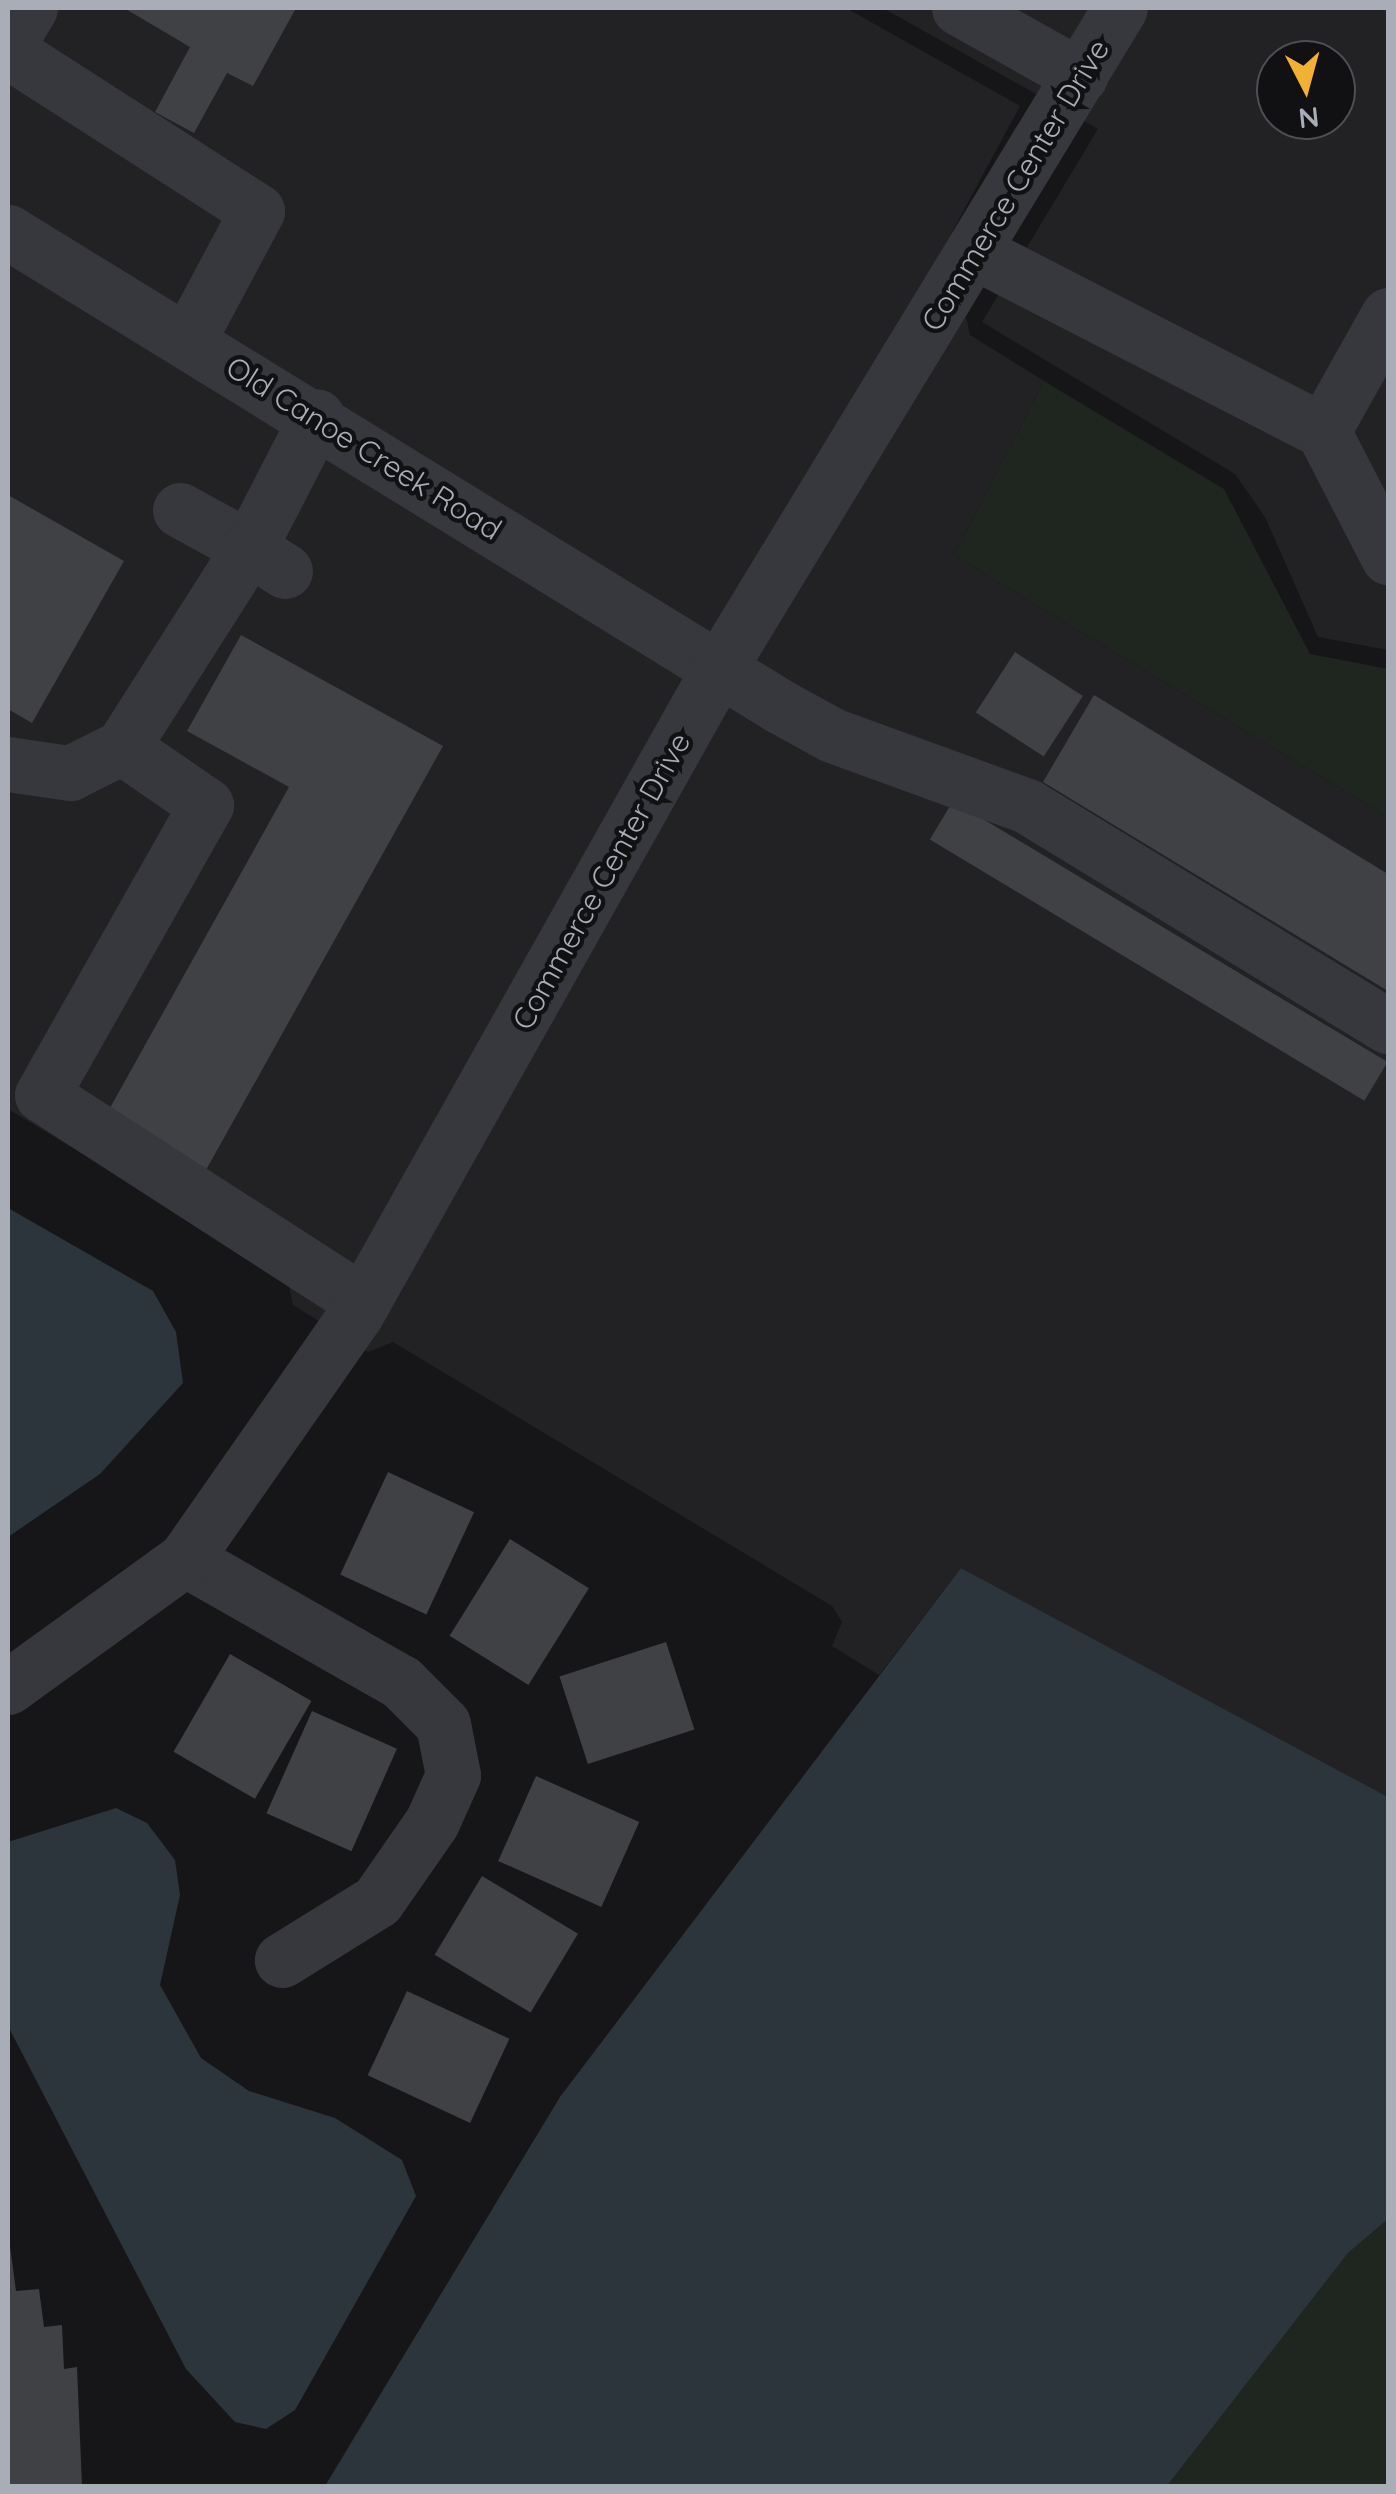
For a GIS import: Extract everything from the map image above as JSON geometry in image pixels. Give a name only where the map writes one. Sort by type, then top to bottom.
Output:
[{"type":"street","points":[[30,8],[8,48],[257,211],[188,340]]},
{"type":"street","points":[[959,8],[1080,76]]},
{"type":"street","name":"Commerce Center Drive","points":[[8,1687],[185,1559],[363,1302],[718,670],[977,252],[1120,8]]},
{"type":"street","name":"Old Canoe Creek Road","points":[[13,251],[188,340],[317,416],[718,670],[832,735],[1027,806],[1388,1026]]},
{"type":"street","points":[[977,252],[1322,432],[1388,557]]},
{"type":"street","points":[[1322,432],[1388,316]]},
{"type":"street","points":[[8,764],[70,773],[122,748],[267,560],[317,416]]},
{"type":"street","points":[[180,510],[267,560]]},
{"type":"street","points":[[122,748],[206,806],[42,1095],[263,1208],[363,1302]]},
{"type":"street","points":[[185,1559],[401,1682],[443,1724],[453,1775],[421,1838],[377,1901],[282,1960]]},
{"type":"shaded area","points":[[8,8],[846,8],[1020,106],[930,273],[976,298],[966,317],[970,335],[1044,381],[954,555],[1388,817],[1388,1797],[961,1568],[879,1675],[832,1646],[842,1622],[832,1606],[393,1342],[368,1352],[293,1305],[287,1277],[8,1109]]},
{"type":"shaded area","points":[[883,8],[1388,8],[1388,650],[1318,637],[1265,517],[1235,474],[982,322],[1098,129]]},
{"type":"shaded area","points":[[1044,381],[1224,489],[1310,654],[1388,669],[1388,817],[954,555]]},
{"type":"shaded area","points":[[8,1208],[153,1291],[176,1332],[183,1383],[100,1474],[8,1537]]},
{"type":"shaded area","points":[[961,1568],[1388,1797],[1388,2219],[1348,2253],[1167,2486],[325,2486],[560,2097]]},
{"type":"shaded area","points":[[116,1808],[147,1823],[175,1860],[180,1895],[160,1985],[201,2058],[249,2091],[335,2118],[402,2160],[416,2196],[295,2410],[266,2429],[235,2422],[186,2369],[8,2026],[8,1842]]},
{"type":"shaded area","points":[[1388,2219],[1388,2486],[1167,2486],[1348,2253]]},
{"type":"building","points":[[124,8],[296,8],[253,86],[227,73],[194,133],[155,112],[190,47]]},
{"type":"building","points":[[8,495],[124,561],[32,723],[8,709]]},
{"type":"building","points":[[241,635],[443,746],[206,1170],[106,1115],[289,787],[187,731]]},
{"type":"building","points":[[1015,652],[1083,696],[1044,757],[976,712]]},
{"type":"building","points":[[1094,695],[1388,874],[1388,991],[1043,782]]},
{"type":"building","points":[[953,801],[1388,1062],[1364,1101],[930,840]]},
{"type":"building","points":[[388,1472],[474,1512],[426,1615],[340,1574]]},
{"type":"building","points":[[510,1539],[589,1588],[528,1685],[450,1636]]},
{"type":"building","points":[[666,1642],[694,1729],[588,1764],[559,1677]]},
{"type":"building","points":[[230,1654],[311,1701],[255,1799],[174,1752]]},
{"type":"building","points":[[312,1711],[397,1749],[351,1851],[266,1813]]},
{"type":"building","points":[[536,1776],[639,1822],[601,1907],[498,1861]]},
{"type":"building","points":[[482,1876],[578,1934],[531,2013],[435,1955]]},
{"type":"building","points":[[407,1991],[509,2039],[470,2123],[368,2075]]},
{"type":"building","points":[[8,2231],[16,2291],[39,2289],[44,2327],[62,2325],[64,2369],[77,2367],[82,2486],[8,2486]]}]
